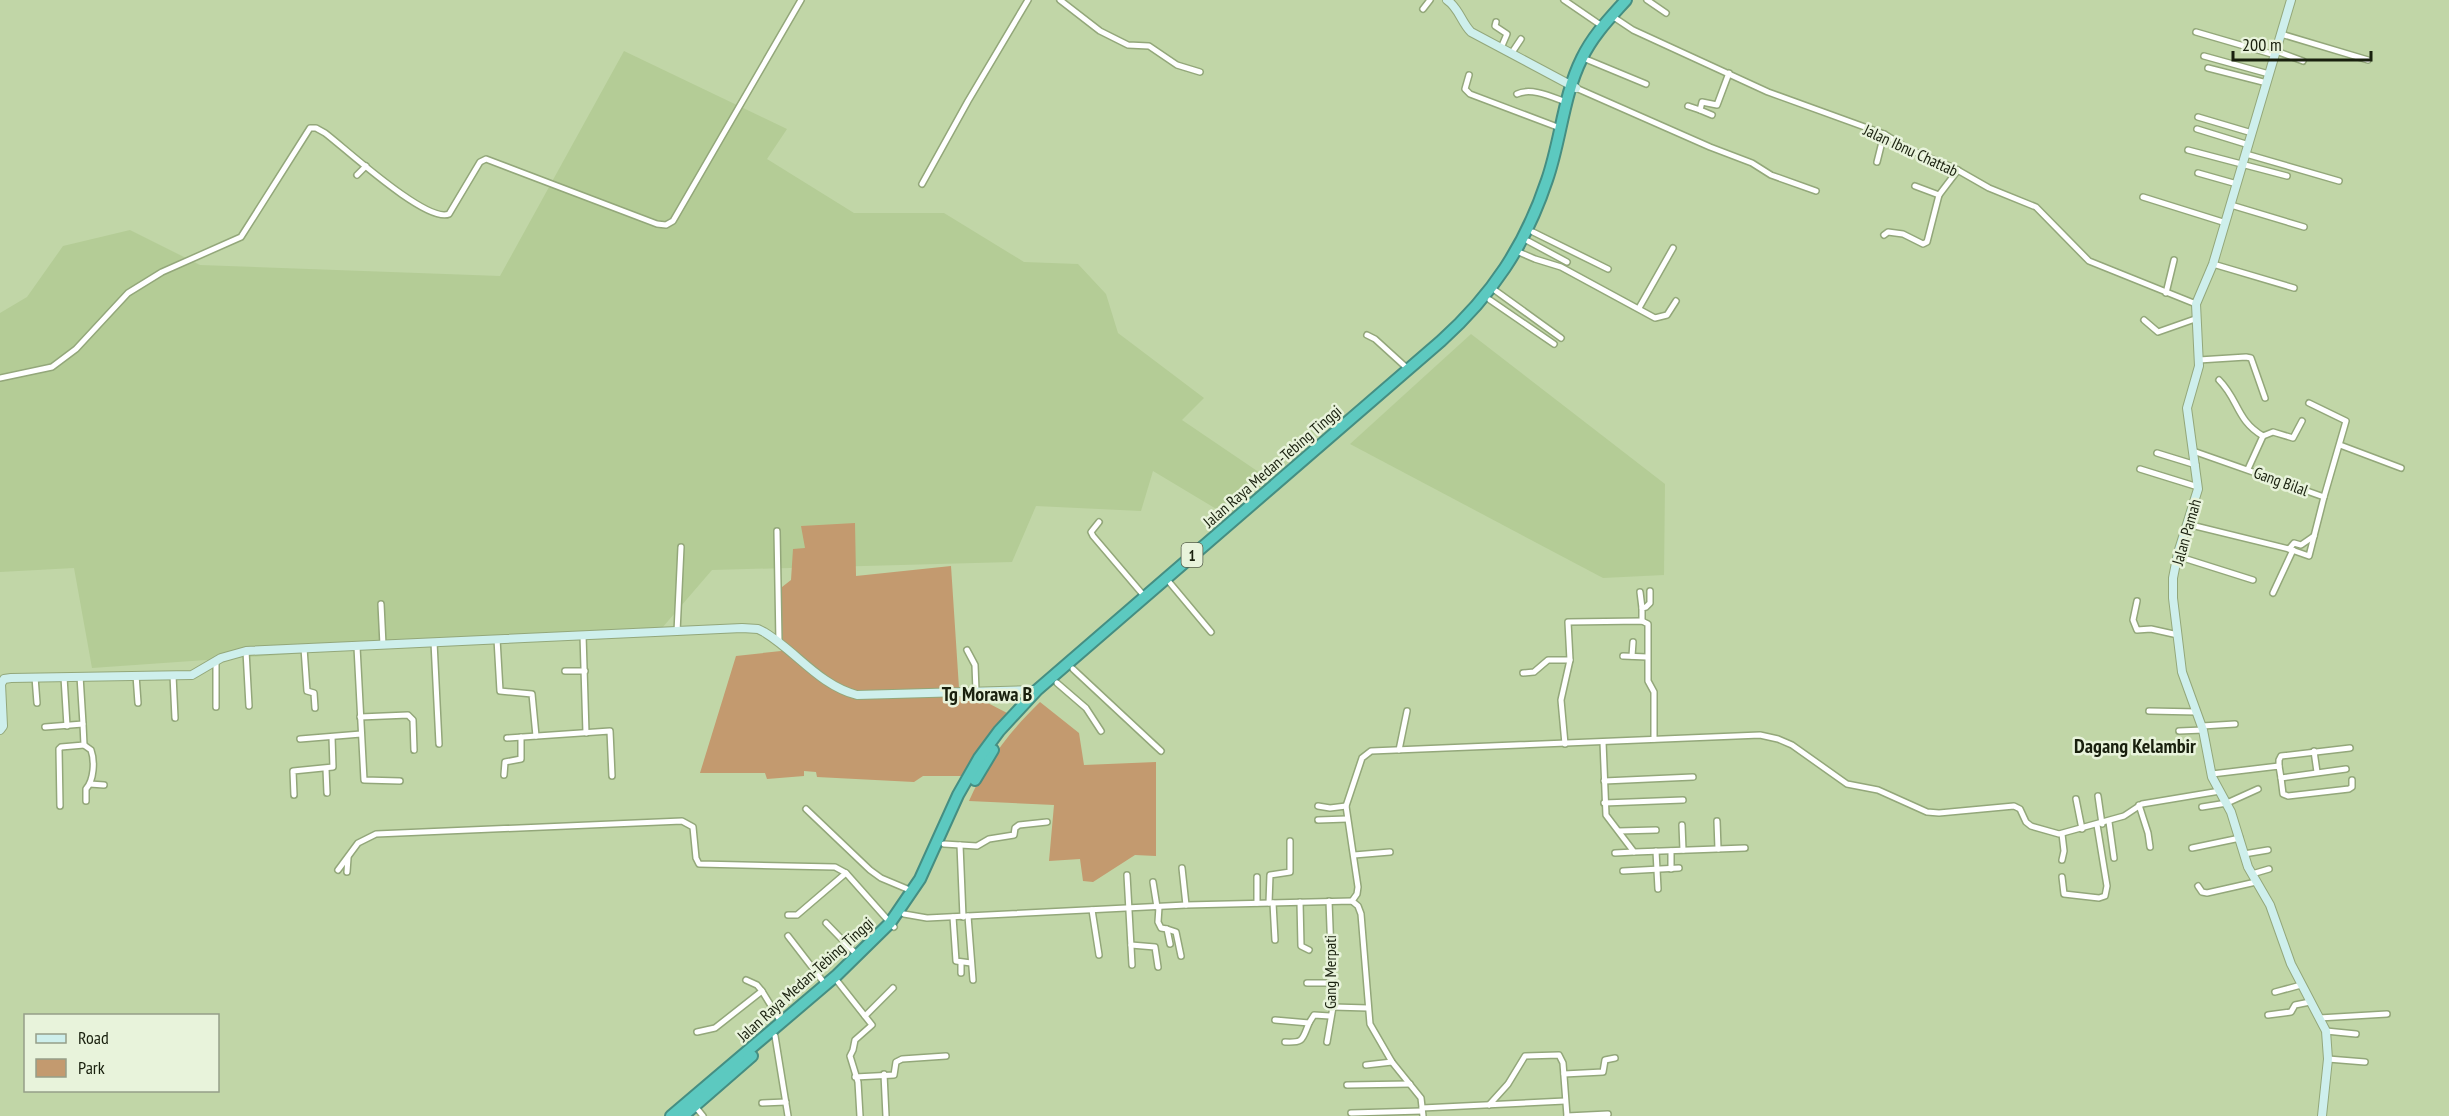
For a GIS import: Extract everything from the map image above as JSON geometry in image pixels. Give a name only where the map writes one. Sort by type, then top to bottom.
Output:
[{"type":"highway","name":"Jalan Raya Medan-Tebing Tinggi","points":[[672,1116],[775,1036],[864,960],[892,925],[912,891],[930,858],[958,795],[979,758],[999,731],[1037,690],[1466,319],[1499,280],[1522,239],[1544,189],[1567,102],[1596,44],[1626,1]]},
{"type":"highway","name":"Jalan Raya Medan-Tebing Tinggi","points":[[683,1116],[695,1106],[712,1085],[904,914],[919,893],[967,793],[989,756],[1024,713],[1170,583],[1428,360],[1493,296],[1531,236],[1551,187],[1582,59],[1602,26],[1614,17]]},
{"type":"street","points":[[0,378],[46,369],[60,363],[88,337],[128,293],[162,272],[241,237],[310,128],[316,128],[325,133],[401,194],[443,216],[448,214],[480,162],[486,159],[657,224],[669,224],[673,221],[801,0]]},
{"type":"street","points":[[922,184],[1028,0]]},
{"type":"street","points":[[1060,0],[1100,31],[1115,39],[1128,45],[1149,46],[1177,65],[1200,72]]},
{"type":"street","points":[[1423,9],[1430,0]]},
{"type":"street","points":[[1447,0],[1454,4],[1464,25],[1471,32],[1574,87],[1752,163],[1771,175],[1816,190]]},
{"type":"street","points":[[1564,0],[1602,26]]},
{"type":"street","points":[[1647,0],[1666,13]]},
{"type":"street","name":"Jalan Pamah","points":[[2291,0],[2226,223],[2213,264],[2196,304],[2195,319],[2199,360],[2187,411],[2198,487],[2177,556],[2173,589],[2183,675],[2202,728],[2212,774],[2227,803],[2252,874],[2270,904],[2288,957],[2326,1031]]},
{"type":"street","name":"Jalan Ibnu Chattab","points":[[1614,17],[1633,30],[1729,74],[1823,113],[1884,134],[1920,154],[1958,170],[1989,188],[2036,207],[2084,258],[2196,304]]},
{"type":"street","points":[[1496,22],[1495,26],[1507,34],[1502,48]]},
{"type":"street","points":[[2196,32],[2303,61]]},
{"type":"street","points":[[2281,34],[2368,60]]},
{"type":"street","points":[[1511,54],[1521,39]]},
{"type":"street","points":[[2204,56],[2269,74]]},
{"type":"street","points":[[1588,60],[1646,84]]},
{"type":"street","points":[[2208,68],[2267,83]]},
{"type":"street","points":[[1700,110],[1702,102],[1717,105],[1729,74]]},
{"type":"street","points":[[1469,75],[1464,85],[1470,94],[1561,128]]},
{"type":"street","points":[[1517,94],[1534,93],[1567,102]]},
{"type":"street","points":[[1688,106],[1712,115]]},
{"type":"street","points":[[2198,117],[2252,133]]},
{"type":"street","points":[[2197,129],[2249,145]]},
{"type":"street","points":[[1877,162],[1884,134]]},
{"type":"street","points":[[1882,143],[1892,138]]},
{"type":"street","points":[[2188,150],[2287,176]]},
{"type":"street","points":[[2246,154],[2339,181]]},
{"type":"street","points":[[357,175],[366,166]]},
{"type":"street","points":[[1884,235],[1894,232],[1923,244],[1927,242],[1939,195],[1958,170]]},
{"type":"street","points":[[2198,172],[2237,184]]},
{"type":"street","points":[[1915,186],[1939,195]]},
{"type":"street","points":[[2143,196],[2226,223]]},
{"type":"street","points":[[2231,205],[2304,227]]},
{"type":"street","points":[[1531,236],[1567,262]]},
{"type":"street","points":[[1531,236],[1608,269]]},
{"type":"street","points":[[1639,309],[1673,248]]},
{"type":"street","points":[[1521,253],[1561,267],[1655,318],[1667,315],[1676,301]]},
{"type":"street","points":[[2166,293],[2174,261]]},
{"type":"street","points":[[2213,264],[2294,288]]},
{"type":"street","points":[[1493,296],[1561,338]]},
{"type":"street","points":[[1493,296],[1554,344]]},
{"type":"street","points":[[2144,320],[2158,332],[2195,319]]},
{"type":"street","points":[[1367,335],[1375,339],[1408,369]]},
{"type":"street","points":[[2199,360],[2251,358],[2265,398]]},
{"type":"street","points":[[2219,380],[2229,390],[2238,411],[2250,428],[2263,436]]},
{"type":"street","name":"Gang Bilal","points":[[2193,451],[2324,497],[2345,420],[2309,403]]},
{"type":"street","points":[[2248,469],[2263,436],[2273,432],[2293,438],[2302,421]]},
{"type":"street","points":[[2340,445],[2401,468]]},
{"type":"street","points":[[2157,453],[2196,465]]},
{"type":"street","points":[[2140,469],[2198,487]]},
{"type":"street","points":[[2187,524],[2291,549],[2309,556],[2324,497]]},
{"type":"street","points":[[1099,522],[1091,532],[1093,536],[1145,597]]},
{"type":"street","points":[[777,531],[779,642]]},
{"type":"street","points":[[2273,593],[2294,543],[2301,545],[2314,536]]},
{"type":"street","points":[[677,632],[681,547]]},
{"type":"street","points":[[2177,556],[2253,580]]},
{"type":"street","points":[[1170,583],[1212,633]]},
{"type":"street","points":[[1642,609],[1650,603],[1650,591]]},
{"type":"street","points":[[1640,592],[1642,621]]},
{"type":"street","points":[[2137,601],[2133,620],[2137,630],[2151,629],[2178,635]]},
{"type":"street","points":[[381,604],[383,645]]},
{"type":"street","points":[[1565,744],[1561,695],[1570,660],[1568,622],[1642,621],[1648,626],[1648,681],[1654,692],[1654,740]]},
{"type":"street","points":[[0,730],[3,726],[2,676],[173,675],[197,673],[230,655],[246,651],[755,628],[779,642],[815,674],[850,693],[890,696],[1037,690]]},
{"type":"street","points":[[583,635],[586,733]]},
{"type":"street","points":[[497,639],[500,691],[532,694],[536,736]]},
{"type":"street","points":[[435,642],[439,744]]},
{"type":"street","points":[[1632,642],[1632,656]]},
{"type":"street","points":[[357,646],[364,780],[400,781]]},
{"type":"street","points":[[304,648],[307,691],[314,693],[315,708]]},
{"type":"street","points":[[967,650],[975,664],[976,691]]},
{"type":"street","points":[[246,651],[249,706]]},
{"type":"street","points":[[1623,656],[1647,657]]},
{"type":"street","points":[[1524,673],[1534,672],[1548,660],[1570,660]]},
{"type":"street","points":[[216,662],[216,707]]},
{"type":"street","points":[[1073,669],[1161,751]]},
{"type":"street","points":[[565,671],[585,671]]},
{"type":"street","points":[[136,675],[138,704]]},
{"type":"street","points":[[173,675],[176,718]]},
{"type":"street","points":[[64,676],[67,726]]},
{"type":"street","points":[[80,676],[84,745]]},
{"type":"street","points":[[35,677],[37,703]]},
{"type":"street","points":[[1056,683],[1086,708],[1101,731]]},
{"type":"street","points":[[1399,750],[1407,711]]},
{"type":"street","points":[[2148,711],[2197,713]]},
{"type":"street","points":[[360,717],[408,715],[413,720],[414,750]]},
{"type":"street","points":[[45,727],[83,724]]},
{"type":"street","points":[[2179,731],[2235,724]]},
{"type":"street","points":[[507,738],[611,732],[612,776]]},
{"type":"street","points":[[300,739],[361,734]]},
{"type":"street","points":[[1352,901],[1358,891],[1346,806],[1355,776],[1365,754],[1371,751],[1750,735],[1778,739],[1792,745],[1847,784],[1878,790],[1927,812],[1939,813],[2014,806],[2020,809],[2026,822],[2031,826],[2053,834],[2062,834],[2109,822],[2124,816],[2139,805],[2220,791]]},
{"type":"street","points":[[294,795],[293,771],[326,769],[334,765],[332,737]]},
{"type":"street","points":[[504,775],[505,762],[521,759],[521,737]]},
{"type":"street","points":[[1603,742],[1604,803],[1608,818],[1634,852]]},
{"type":"street","points":[[60,806],[59,749],[62,747],[84,745],[92,750],[90,784],[86,789],[86,801]]},
{"type":"street","points":[[2350,748],[2282,756],[2279,766],[2283,794],[2288,796],[2349,789],[2352,787],[2352,780]]},
{"type":"street","points":[[2314,751],[2317,772]]},
{"type":"street","points":[[2212,774],[2279,766]]},
{"type":"street","points":[[326,769],[327,793]]},
{"type":"street","points":[[2281,778],[2346,769]]},
{"type":"street","points":[[1604,781],[1693,777]]},
{"type":"street","points":[[90,784],[104,785]]},
{"type":"street","points":[[2202,807],[2227,803],[2258,789]]},
{"type":"street","points":[[2062,877],[2064,894],[2099,898],[2105,896],[2107,886],[2098,795]]},
{"type":"street","points":[[2076,799],[2082,829]]},
{"type":"street","points":[[1604,803],[1683,800]]},
{"type":"street","points":[[2139,805],[2148,832],[2150,847]]},
{"type":"street","points":[[1317,806],[1330,808],[1346,806]]},
{"type":"street","points":[[806,808],[878,877],[912,891]]},
{"type":"street","points":[[1318,820],[1347,819]]},
{"type":"street","points":[[338,870],[358,843],[366,838],[382,834],[682,821],[693,827],[696,858],[702,865],[830,866],[846,873],[892,925]]},
{"type":"street","points":[[1717,821],[1718,849]]},
{"type":"street","points":[[944,844],[977,846],[989,839],[1014,835],[1014,828],[1019,825],[1047,822]]},
{"type":"street","points":[[2109,822],[2114,858]]},
{"type":"street","points":[[1682,825],[1683,850]]},
{"type":"street","points":[[1619,831],[1656,830]]},
{"type":"street","points":[[2062,834],[2064,850],[2062,860]]},
{"type":"street","points":[[2192,848],[2241,838]]},
{"type":"street","points":[[1275,940],[1270,875],[1290,872],[1290,841]]},
{"type":"street","points":[[960,845],[965,917],[973,980]]},
{"type":"street","points":[[1615,853],[1744,848]]},
{"type":"street","points":[[2244,854],[2268,850]]},
{"type":"street","points":[[1671,851],[1671,869]]},
{"type":"street","points":[[1354,855],[1390,852]]},
{"type":"street","points":[[1656,852],[1658,889]]},
{"type":"street","points":[[346,872],[348,856]]},
{"type":"street","points":[[1182,868],[1186,905]]},
{"type":"street","points":[[1623,871],[1679,868]]},
{"type":"street","points":[[2252,874],[2269,869]]},
{"type":"street","points":[[788,915],[797,915],[846,873]]},
{"type":"street","points":[[1127,875],[1132,965]]},
{"type":"street","points":[[1257,877],[1257,903]]},
{"type":"street","points":[[1153,882],[1159,924],[1161,928],[1176,932],[1181,956]]},
{"type":"street","points":[[2198,886],[2202,892],[2207,893],[2256,882]]},
{"type":"street","name":"Gang Merpati","points":[[1327,1042],[1333,1007],[1329,901]]},
{"type":"street","points":[[904,914],[920,918],[965,917],[1186,905],[1352,901],[1358,906],[1361,914],[1370,1024],[1392,1062],[1421,1098],[1422,1112]]},
{"type":"street","points":[[1300,902],[1301,946],[1309,950]]},
{"type":"street","points":[[1092,910],[1099,955]]},
{"type":"street","points":[[953,917],[957,961],[960,963],[961,973]]},
{"type":"street","points":[[826,923],[858,956]]},
{"type":"street","points":[[1167,929],[1170,945]]},
{"type":"street","points":[[788,936],[825,985]]},
{"type":"street","points":[[1131,945],[1155,947],[1158,967]]},
{"type":"street","points":[[960,963],[971,963]]},
{"type":"street","points":[[746,980],[757,985],[781,1022]]},
{"type":"street","points":[[838,982],[872,1025],[855,1040],[854,1050],[850,1056],[858,1082],[860,1116]]},
{"type":"street","points":[[1307,983],[1332,983]]},
{"type":"street","points":[[2275,992],[2301,985]]},
{"type":"street","points":[[865,1016],[893,988]]},
{"type":"street","points":[[697,1032],[715,1028],[762,991]]},
{"type":"street","points":[[2268,1015],[2292,1012],[2295,1005],[2310,1002]]},
{"type":"street","points":[[1333,1007],[1368,1008]]},
{"type":"street","points":[[2319,1018],[2387,1014]]},
{"type":"street","points":[[1285,1042],[1302,1040],[1314,1015],[1330,1016]]},
{"type":"street","points":[[1275,1020],[1309,1023]]},
{"type":"street","points":[[2322,1116],[2328,1059],[2326,1031],[2356,1034]]},
{"type":"street","points":[[775,1036],[788,1116]]},
{"type":"street","points":[[1489,1105],[1508,1084],[1526,1056],[1561,1055],[1567,1116],[1608,1114]]},
{"type":"street","points":[[855,1077],[895,1074],[898,1060],[946,1056]]},
{"type":"street","points":[[1564,1074],[1604,1072],[1605,1060],[1615,1058]]},
{"type":"street","points":[[2328,1059],[2366,1062]]},
{"type":"street","points":[[1366,1065],[1392,1062]]},
{"type":"street","points":[[884,1074],[886,1116]]},
{"type":"street","points":[[1347,1085],[1410,1084]]},
{"type":"street","points":[[1351,1113],[1422,1112],[1489,1105],[1565,1101]]},
{"type":"street","points":[[762,1103],[786,1102]]},
{"type":"street","points":[[695,1106],[703,1116]]},
{"type":"shaded area","points":[[624,51],[787,129],[767,159],[854,213],[944,213],[1024,262],[1078,264],[1106,294],[1118,333],[1204,398],[1182,420],[1269,479],[1228,516],[1153,471],[1141,511],[1036,506],[1012,562],[712,570],[662,628],[92,668],[74,568],[0,572],[0,313],[27,297],[63,246],[130,230],[200,265],[500,276]]},
{"type":"shaded area","points":[[1471,334],[1665,484],[1664,575],[1603,578],[1350,444]]},
{"type":"green space","points":[[855,523],[856,576],[951,566],[959,688],[1009,714],[962,776],[923,776],[914,782],[817,777],[816,772],[804,771],[804,776],[767,779],[765,773],[700,773],[736,656],[781,651],[782,587],[791,580],[793,549],[805,548],[801,526]]},
{"type":"green space","points":[[1040,702],[1079,733],[1084,765],[1156,762],[1156,856],[1135,855],[1093,882],[1083,881],[1080,859],[1049,861],[1054,805],[969,801],[983,773],[1000,748]]},
{"type":"district","name":"Tg Morawa B","points":[[987,694]]},
{"type":"district","name":"Dagang Kelambir","points":[[2135,746]]}]
